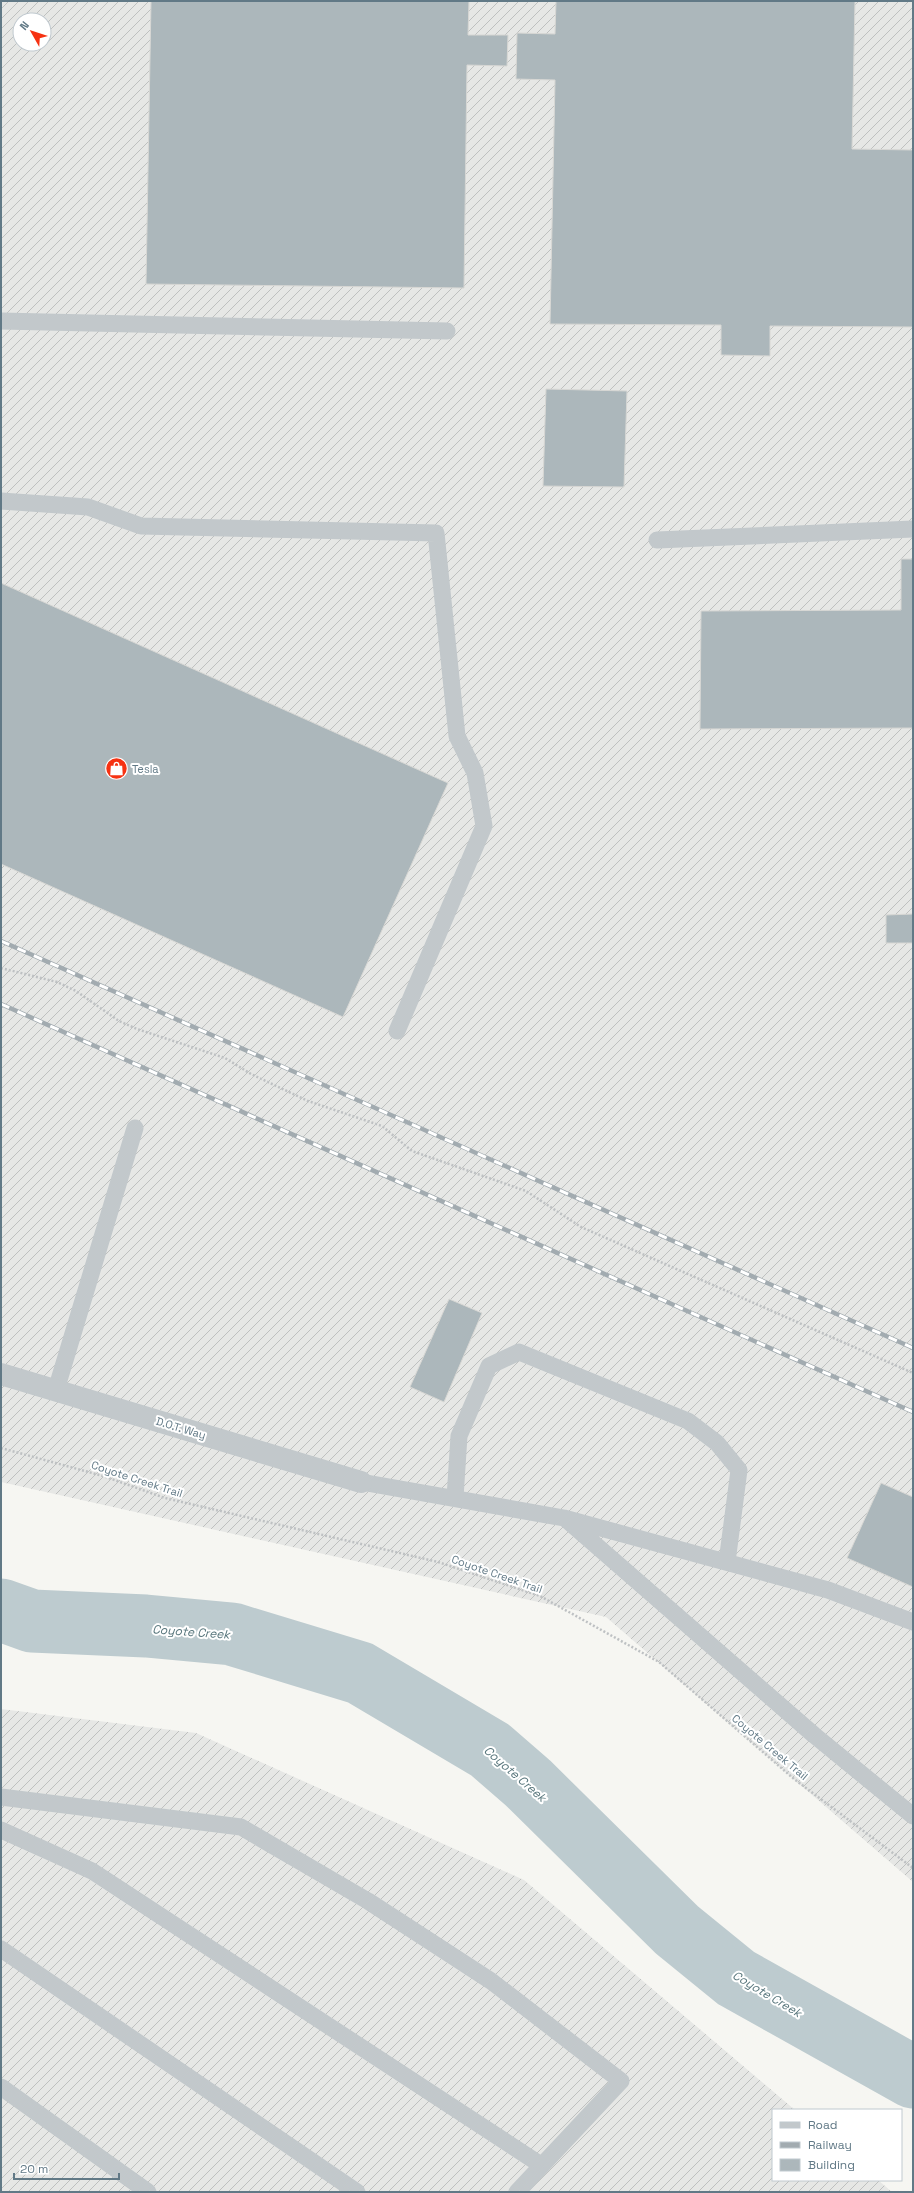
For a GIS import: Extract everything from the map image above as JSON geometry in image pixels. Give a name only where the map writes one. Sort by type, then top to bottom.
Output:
[{"type":"street","name":"D.O.T. Way","points":[[1,1374],[361,1482]]},
{"type":"lane","points":[[1,321],[447,331]]},
{"type":"lane","points":[[1,501],[88,507],[141,526],[436,533],[457,736],[476,773],[484,826],[397,1030]]},
{"type":"lane","points":[[657,540],[913,529]]},
{"type":"lane","points":[[56,1390],[135,1128]]},
{"type":"lane","points":[[455,1498],[459,1436],[489,1366],[519,1352],[688,1421],[717,1443],[739,1470],[727,1562]]},
{"type":"lane","points":[[361,1482],[564,1518],[828,1590],[913,1622]]},
{"type":"lane","points":[[564,1518],[814,1735],[913,1816]]},
{"type":"lane","points":[[1,1797],[241,1826],[368,1901],[491,1981],[621,2081],[517,2192]]},
{"type":"lane","points":[[1,1830],[92,1871],[541,2165]]},
{"type":"lane","points":[[1,1949],[357,2192]]},
{"type":"lane","points":[[1,2087],[148,2192]]},
{"type":"path","points":[[1,968],[57,982],[136,1029],[225,1058],[251,1074],[308,1101],[382,1126],[412,1151],[526,1191],[581,1227],[913,1373]]},
{"type":"path","name":"Coyote Creek Trail","points":[[1,1448],[103,1476],[165,1498],[438,1562],[540,1596],[659,1662],[794,1779],[913,1868]]},
{"type":"shaded area","points":[[1,1],[913,1],[913,1882],[606,1617],[1,1482]]},
{"type":"shaded area","points":[[1,1709],[196,1733],[524,1880],[794,2109],[772,2109],[772,2181],[879,2181],[892,2192],[1,2192]]},
{"type":"building","points":[[151,1],[469,1],[468,35],[508,35],[507,66],[467,65],[464,288],[146,284]]},
{"type":"building","points":[[556,1],[855,1],[852,149],[913,150],[913,327],[770,326],[770,356],[721,355],[721,325],[550,324],[555,80],[516,79],[517,33],[555,34]]},
{"type":"building","points":[[546,389],[627,391],[624,487],[543,486]]},
{"type":"building","points":[[901,559],[913,559],[913,728],[700,729],[701,611],[901,610]]},
{"type":"building","points":[[1,583],[448,783],[343,1017],[1,864]]},
{"type":"building","points":[[913,914],[913,943],[886,943],[886,915]]},
{"type":"building","points":[[449,1299],[482,1313],[444,1402],[410,1387]]},
{"type":"building","points":[[881,1483],[913,1497],[913,1587],[847,1558]]},
{"type":"waterway","name":"Coyote Creek","points":[[1,1610],[32,1621],[146,1626],[232,1634],[360,1673],[490,1750],[528,1783],[677,1930],[736,1978],[913,2077]]},
{"type":"railway","points":[[1,941],[913,1348]]},
{"type":"railway","points":[[1,1004],[913,1412]]},
{"type":"place","name":"Tesla","points":[[116,769]]}]
